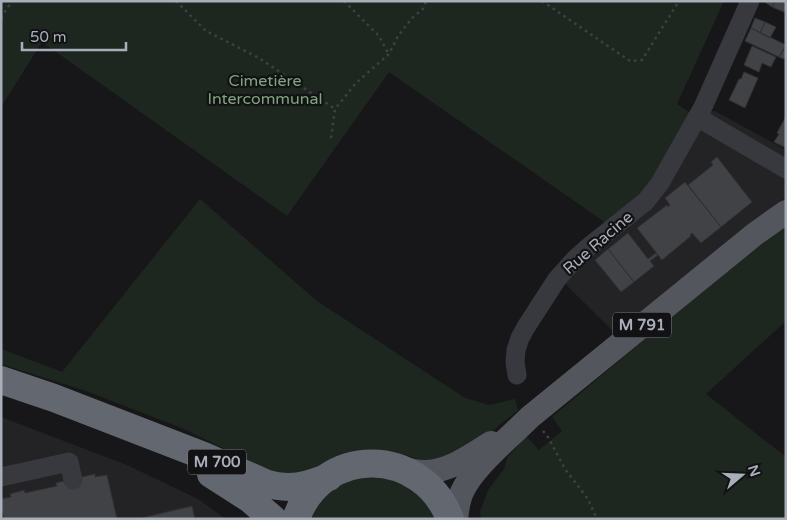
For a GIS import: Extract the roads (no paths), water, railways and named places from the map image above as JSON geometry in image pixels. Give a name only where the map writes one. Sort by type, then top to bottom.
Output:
[{"type":"highway","name":"M 700","points":[[1,380],[54,398],[204,456],[274,486],[301,486],[329,477]]},
{"type":"highway","name":"M 700","points":[[106,419],[171,451],[202,469],[250,499],[274,519]]},
{"type":"highway","points":[[296,519],[310,494],[329,477],[342,470],[362,464],[383,464],[402,469],[420,478],[432,489],[444,505],[450,519]]},
{"type":"main road","name":"M 791","points":[[755,234],[786,205]]},
{"type":"main road","name":"M 791","points":[[456,519],[459,499],[468,480],[530,417],[755,234],[786,212]]},
{"type":"main road","name":"M 791","points":[[402,469],[427,472],[436,471],[457,463],[484,448],[530,417]]},
{"type":"street","name":"Rue Racine","points":[[518,375],[516,350],[520,338],[557,280],[574,259],[638,208],[650,197],[660,183],[697,117],[750,1]]},
{"type":"street","points":[[697,117],[786,169]]},
{"type":"street","points":[[1,478],[69,462],[73,480]]},
{"type":"park label","name":"Cimetière Intercommunal","points":[[265,90]]}]
